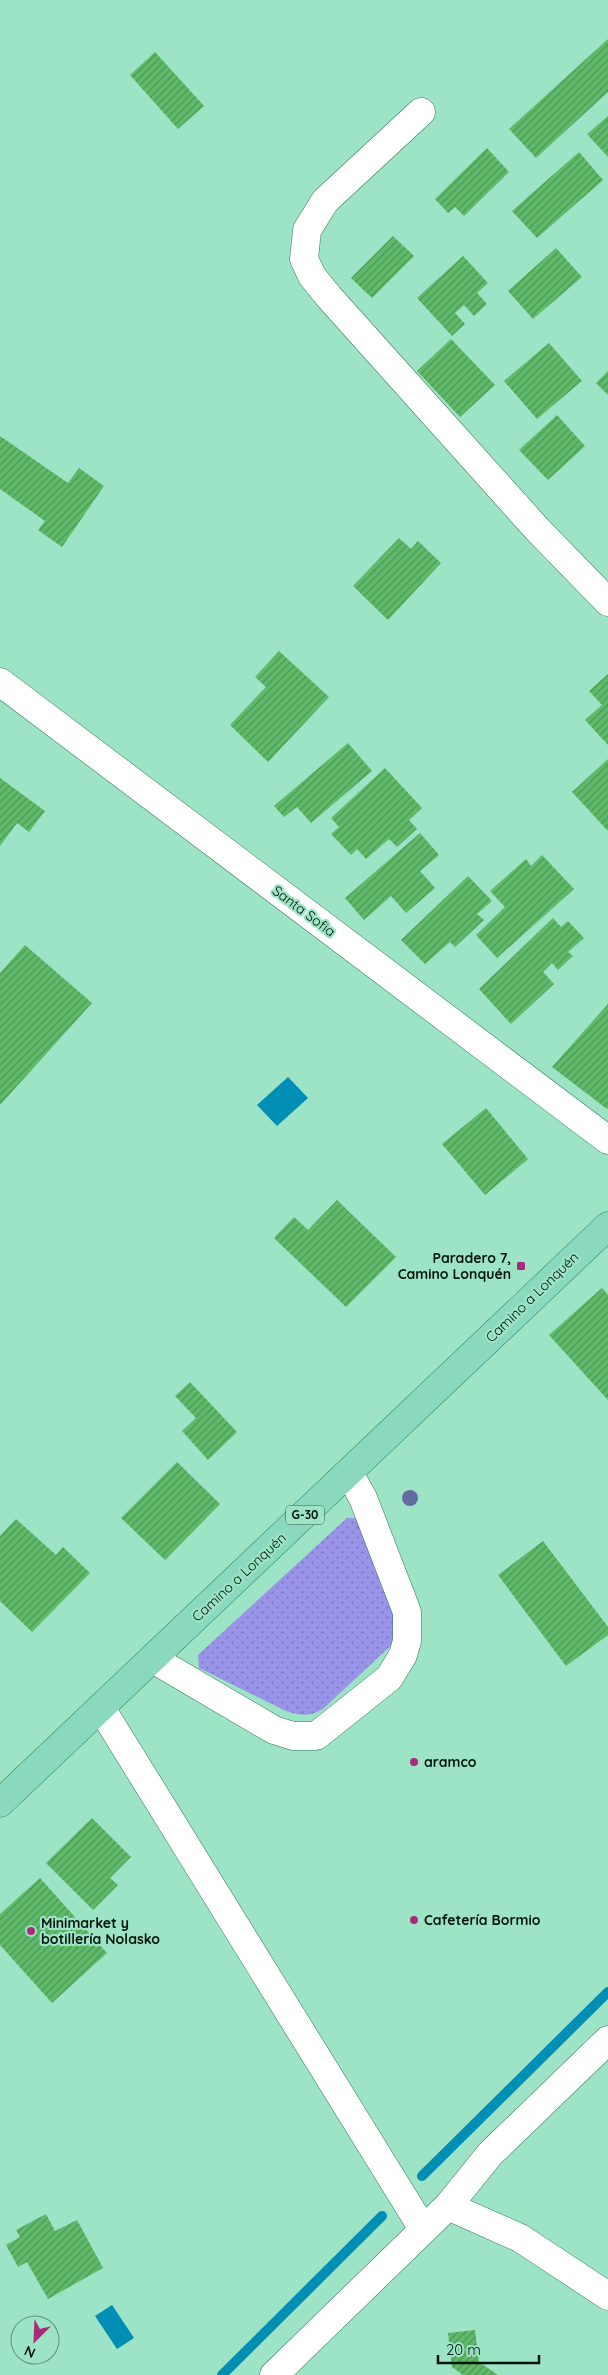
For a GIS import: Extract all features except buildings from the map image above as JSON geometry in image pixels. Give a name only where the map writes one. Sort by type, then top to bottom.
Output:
[{"type":"main road","name":"Camino a Lonquén","points":[[0,1803],[608,1226]]},
{"type":"street","points":[[421,112],[325,201],[307,230],[304,259],[312,276],[329,297],[537,529],[608,602]]},
{"type":"street","name":"Santa Sofia","points":[[0,682],[608,1140]]},
{"type":"street","points":[[153,1659],[274,1730],[304,1737],[316,1736],[389,1678],[403,1655],[407,1641],[407,1612],[363,1498],[349,1473]]},
{"type":"street","points":[[101,1708],[423,2229]]},
{"type":"street","points":[[274,2375],[448,2206],[490,2154],[608,2040]]},
{"type":"street","points":[[448,2206],[520,2238],[608,2296]]},
{"type":"shaded area","points":[[347,1518],[362,1518],[403,1621],[398,1639],[324,1708],[310,1714],[301,1715],[286,1711],[199,1668],[198,1655]]},
{"type":"water","points":[[288,1077],[308,1098],[277,1126],[257,1105]]},
{"type":"water","points":[[112,2305],[134,2338],[117,2349],[95,2316]]},
{"type":"waterway","points":[[422,2176],[608,1992]]},
{"type":"waterway","points":[[222,2375],[382,2216]]},
{"type":"place","name":"Paradero 7, Camino Lonquén","points":[[521,1266]]},
{"type":"place","name":"aramco","points":[[414,1762]]},
{"type":"place","name":"Cafetería Bormio","points":[[414,1920]]},
{"type":"place","name":"Minimarket y botillería Nolasko","points":[[31,1931]]}]
